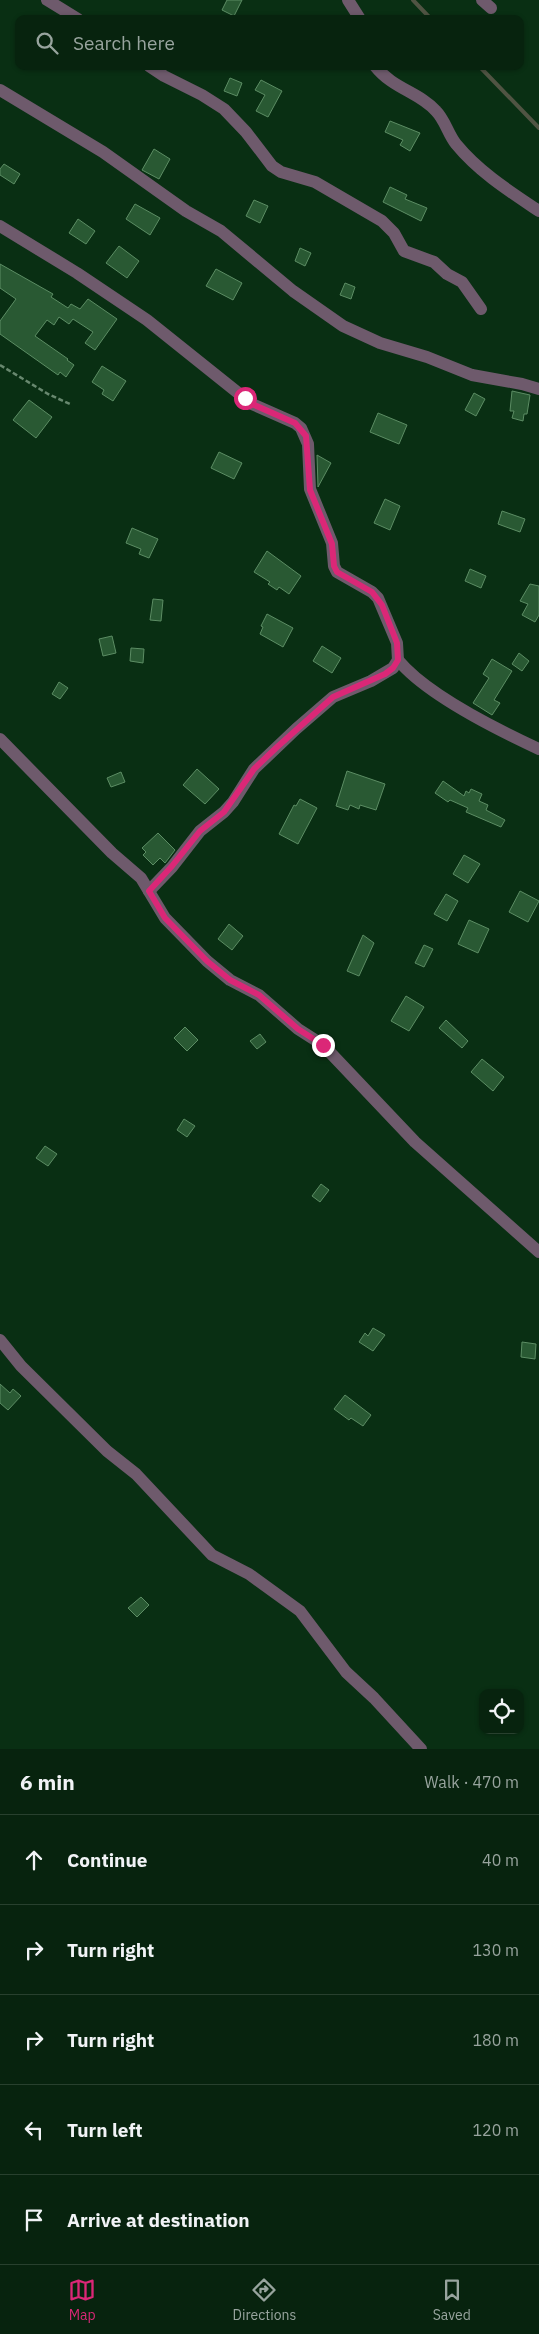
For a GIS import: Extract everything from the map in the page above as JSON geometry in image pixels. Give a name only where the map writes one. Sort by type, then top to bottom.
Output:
[{"type":"street","points":[[47,0],[71,15]]},
{"type":"street","points":[[348,0],[357,15]]},
{"type":"street","points":[[155,70],[202,94],[224,109],[246,132],[264,157],[281,172],[315,182],[382,221],[394,233],[404,252],[434,262],[447,274],[462,282],[482,309]]},
{"type":"street","points":[[378,70],[394,85],[412,94],[437,112],[455,144],[493,180],[539,211]]},
{"type":"street","points":[[0,90],[103,152],[186,211],[221,231],[293,291],[342,326],[380,343],[427,357],[472,375],[539,389]]},
{"type":"street","points":[[0,226],[77,273],[147,320],[252,404],[295,423],[301,428],[308,444],[310,490],[332,544],[334,566],[337,572],[372,592],[382,605],[397,643],[398,660],[407,672],[442,697],[539,749]]},
{"type":"street","points":[[149,891],[200,831],[224,812],[233,802],[254,769],[290,735],[333,697],[385,674],[393,668],[398,660]]},
{"type":"street","points":[[0,739],[112,853],[141,878],[165,918],[207,961],[230,980],[259,995],[298,1029],[323,1045],[415,1142],[539,1252]]},
{"type":"street","points":[[0,1340],[21,1366],[107,1451],[136,1474],[208,1551],[249,1574],[300,1611],[346,1672],[374,1698],[421,1749]]},
{"type":"path","points":[[0,364],[48,394],[72,405]]},
{"type":"building","points":[[227,0],[242,0],[234,15],[222,10]]},
{"type":"building","points":[[230,78],[242,83],[237,96],[224,91]]},
{"type":"building","points":[[261,80],[282,91],[268,117],[256,111],[265,95],[255,90]]},
{"type":"building","points":[[390,121],[420,133],[410,151],[400,145],[403,140],[385,132]]},
{"type":"building","points":[[154,149],[170,159],[159,179],[142,170]]},
{"type":"building","points":[[4,164],[20,174],[14,184],[0,175],[0,169]]},
{"type":"building","points":[[390,187],[407,195],[405,199],[427,208],[421,221],[383,202]]},
{"type":"building","points":[[254,200],[268,206],[260,223],[246,216]]},
{"type":"building","points":[[135,204],[160,218],[150,235],[126,219]]},
{"type":"building","points":[[78,219],[95,231],[86,244],[69,233]]},
{"type":"building","points":[[119,246],[139,261],[127,278],[106,263]]},
{"type":"building","points":[[300,248],[311,253],[305,266],[295,261]]},
{"type":"building","points":[[0,264],[53,294],[51,297],[68,308],[71,304],[80,309],[88,299],[117,319],[95,350],[85,343],[93,332],[73,319],[69,324],[59,317],[54,325],[47,320],[35,336],[74,365],[66,377],[60,372],[58,375],[0,334],[0,321],[16,299],[0,288]]},
{"type":"building","points":[[216,269],[242,283],[233,300],[206,286]]},
{"type":"building","points":[[345,283],[355,287],[351,299],[340,295]]},
{"type":"building","points":[[102,366],[126,381],[113,401],[102,394],[104,390],[92,382]]},
{"type":"building","points":[[512,391],[530,395],[527,414],[524,414],[523,421],[512,418],[514,411],[510,411]]},
{"type":"building","points":[[474,393],[485,399],[476,416],[465,410]]},
{"type":"building","points":[[29,400],[52,417],[36,438],[13,420]]},
{"type":"building","points":[[378,413],[407,425],[399,444],[370,432]]},
{"type":"building","points":[[219,452],[242,463],[234,479],[211,468]]},
{"type":"building","points":[[317,455],[331,463],[318,487]]},
{"type":"building","points":[[385,499],[400,506],[390,530],[374,523]]},
{"type":"building","points":[[502,511],[525,519],[520,532],[498,524]]},
{"type":"building","points":[[132,528],[158,539],[149,558],[139,554],[141,549],[126,543]]},
{"type":"building","points":[[267,551],[301,576],[289,594],[279,587],[277,590],[268,584],[270,582],[254,572]]},
{"type":"building","points":[[470,569],[486,576],[481,588],[465,581]]},
{"type":"building","points":[[530,584],[539,586],[539,615],[535,622],[522,615],[528,604],[520,601]]},
{"type":"building","points":[[153,599],[163,600],[161,621],[150,620]]},
{"type":"building","points":[[267,614],[293,628],[283,647],[260,634],[263,627],[261,626]]},
{"type":"building","points":[[112,636],[116,653],[103,656],[99,639]]},
{"type":"building","points":[[322,646],[341,658],[332,673],[313,661]]},
{"type":"building","points":[[131,648],[144,649],[143,663],[130,661]]},
{"type":"building","points":[[519,653],[529,661],[522,671],[512,664]]},
{"type":"building","points":[[492,659],[512,671],[494,700],[500,703],[492,715],[473,703],[489,678],[483,674]]},
{"type":"building","points":[[59,682],[68,688],[60,699],[52,694]]},
{"type":"building","points":[[197,769],[219,789],[205,804],[183,785]]},
{"type":"building","points":[[347,771],[385,784],[376,810],[360,805],[359,809],[350,805],[348,810],[336,806]]},
{"type":"building","points":[[121,772],[125,782],[111,787],[107,778]]},
{"type":"building","points":[[443,781],[464,796],[466,791],[469,793],[471,789],[482,794],[479,801],[488,805],[486,810],[505,820],[501,827],[466,812],[468,808],[450,800],[448,802],[435,793]]},
{"type":"building","points":[[300,799],[317,808],[298,844],[279,834],[294,805],[296,806]]},
{"type":"building","points":[[158,833],[175,850],[165,863],[160,858],[153,865],[143,855],[146,852],[142,848]]},
{"type":"building","points":[[464,855],[480,864],[468,883],[453,874]]},
{"type":"building","points":[[520,891],[539,901],[528,922],[509,912]]},
{"type":"building","points":[[446,894],[458,901],[447,921],[434,914]]},
{"type":"building","points":[[469,920],[489,929],[478,953],[458,944]]},
{"type":"building","points":[[229,924],[243,936],[232,950],[218,939]]},
{"type":"building","points":[[363,935],[374,943],[359,976],[347,971]]},
{"type":"building","points":[[424,945],[433,949],[424,967],[415,963]]},
{"type":"building","points":[[406,996],[424,1007],[409,1031],[391,1021]]},
{"type":"building","points":[[446,1020],[468,1041],[462,1048],[439,1028]]},
{"type":"building","points":[[185,1027],[198,1040],[187,1051],[174,1038]]},
{"type":"building","points":[[260,1034],[266,1042],[257,1049],[250,1041]]},
{"type":"building","points":[[482,1059],[504,1077],[493,1091],[471,1072]]},
{"type":"building","points":[[184,1119],[195,1126],[187,1137],[177,1130]]},
{"type":"building","points":[[45,1146],[57,1154],[48,1166],[36,1158]]},
{"type":"building","points":[[321,1184],[329,1190],[320,1202],[312,1196]]},
{"type":"building","points":[[373,1328],[385,1335],[373,1351],[359,1342],[365,1333],[368,1336]]},
{"type":"building","points":[[522,1342],[536,1344],[535,1359],[521,1357]]},
{"type":"building","points":[[0,1384],[10,1393],[13,1389],[21,1396],[8,1410],[0,1403]]},
{"type":"building","points":[[345,1395],[371,1415],[363,1426],[351,1418],[349,1420],[334,1409]]},
{"type":"building","points":[[141,1597],[149,1605],[137,1617],[128,1608]]},
{"type":"waterway","points":[[413,0],[427,15]]},
{"type":"waterway","points":[[483,70],[539,128]]},
{"type":"route","points":[[245,398],[252,404],[295,423],[306,436],[310,490],[332,544],[334,566],[337,572],[372,592],[378,598],[397,643],[398,660],[393,668],[385,674],[333,697],[296,729],[254,769],[247,777],[233,802],[224,812],[200,831],[149,891],[165,918],[207,961],[230,980],[254,991],[275,1011],[323,1045]]}]
